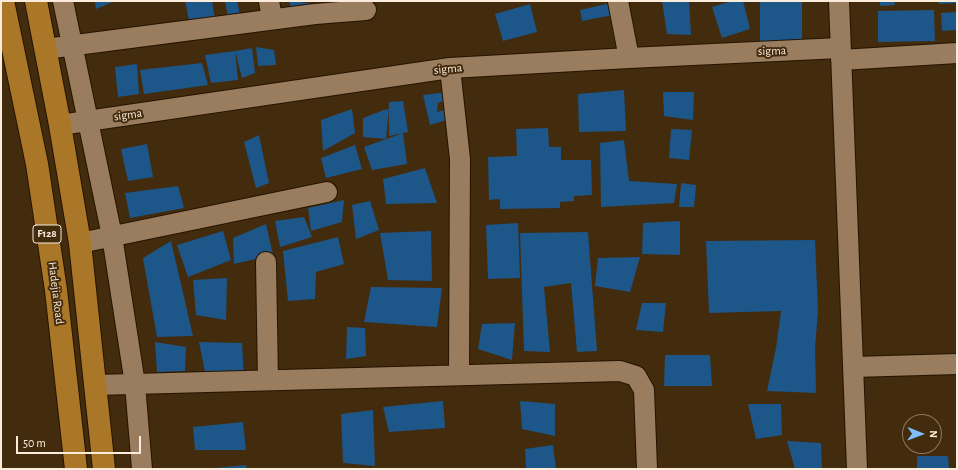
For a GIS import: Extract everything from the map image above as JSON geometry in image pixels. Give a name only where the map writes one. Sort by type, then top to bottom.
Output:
[{"type":"main road","name":"Hadejia Road","points":[[3,1],[37,164],[56,290],[76,469]]},
{"type":"main road","name":"F128","points":[[36,1],[60,125],[80,243],[104,469]]},
{"type":"street","points":[[62,1],[112,236],[134,384],[142,469]]},
{"type":"street","points":[[618,1],[629,58]]},
{"type":"street","points":[[839,1],[857,469]]},
{"type":"street","points":[[45,49],[72,46],[270,10],[314,14],[366,10]]},
{"type":"street","name":"sigma","points":[[60,125],[450,68],[629,58],[957,53]]},
{"type":"street","points":[[450,68],[460,159],[459,375]]},
{"type":"street","points":[[80,243],[328,192]]},
{"type":"street","points":[[266,262],[268,380]]},
{"type":"street","points":[[853,367],[957,364]]},
{"type":"street","points":[[96,385],[620,371],[636,376],[644,390],[646,469]]},
{"type":"building","points":[[95,1],[115,1],[96,9]]},
{"type":"building","points":[[185,1],[212,1],[215,19],[190,25]]},
{"type":"building","points":[[225,1],[237,1],[240,15],[228,17]]},
{"type":"building","points":[[289,1],[300,1],[315,4],[292,11]]},
{"type":"building","points":[[662,1],[689,1],[691,35],[667,34]]},
{"type":"building","points":[[732,1],[743,1],[750,29],[722,38],[712,7]]},
{"type":"building","points":[[760,1],[802,1],[802,45],[760,45]]},
{"type":"building","points":[[880,1],[894,1],[895,5],[880,6]]},
{"type":"building","points":[[939,1],[957,1],[957,3],[939,4]]},
{"type":"building","points":[[611,3],[613,15],[582,21],[580,10]]},
{"type":"building","points":[[530,4],[537,32],[503,41],[495,14]]},
{"type":"building","points":[[934,10],[935,41],[878,42],[878,11]]},
{"type":"building","points":[[957,12],[957,30],[942,31],[941,13]]},
{"type":"building","points":[[256,47],[274,50],[276,65],[258,66]]},
{"type":"building","points":[[252,48],[255,73],[242,78],[235,51]]},
{"type":"building","points":[[235,51],[238,80],[211,83],[205,55]]},
{"type":"building","points":[[202,63],[208,85],[144,94],[140,70]]},
{"type":"building","points":[[137,64],[139,94],[118,97],[115,67]]},
{"type":"building","points":[[624,90],[626,131],[579,132],[578,94]]},
{"type":"building","points":[[447,92],[449,99],[438,103],[437,112],[451,108],[453,118],[430,125],[423,95]]},
{"type":"building","points":[[663,92],[694,92],[693,120],[664,116]]},
{"type":"building","points":[[403,101],[408,132],[389,136],[389,102]]},
{"type":"building","points":[[352,109],[355,133],[323,151],[321,120]]},
{"type":"building","points":[[389,109],[386,139],[363,137],[363,118]]},
{"type":"building","points":[[548,128],[549,147],[561,147],[561,160],[591,160],[592,195],[574,196],[574,201],[560,202],[560,208],[500,209],[500,199],[489,200],[488,157],[517,156],[516,129]]},
{"type":"building","points":[[671,129],[692,130],[689,160],[669,158]]},
{"type":"building","points":[[403,133],[407,164],[372,170],[364,147]]},
{"type":"building","points":[[259,135],[269,183],[256,188],[244,142]]},
{"type":"building","points":[[624,140],[629,181],[677,184],[674,203],[601,207],[600,143]]},
{"type":"building","points":[[147,144],[153,177],[128,181],[121,149]]},
{"type":"building","points":[[355,145],[362,169],[326,178],[321,158]]},
{"type":"building","points":[[425,168],[437,203],[386,204],[383,179]]},
{"type":"building","points":[[681,183],[696,185],[694,207],[679,207]]},
{"type":"building","points":[[178,186],[184,208],[130,218],[125,193]]},
{"type":"building","points":[[344,200],[342,222],[311,231],[308,208]]},
{"type":"building","points":[[370,201],[379,230],[356,239],[352,205]]},
{"type":"building","points":[[304,217],[312,237],[280,247],[275,221]]},
{"type":"building","points":[[680,221],[680,255],[642,254],[643,223]]},
{"type":"building","points":[[518,223],[520,278],[488,279],[486,225]]},
{"type":"building","points":[[266,224],[273,255],[234,264],[233,238]]},
{"type":"building","points":[[223,231],[231,260],[188,277],[177,245]]},
{"type":"building","points":[[431,231],[432,281],[388,280],[380,233]]},
{"type":"building","points":[[588,232],[597,351],[577,352],[571,283],[544,287],[550,352],[524,351],[520,233]]},
{"type":"building","points":[[338,237],[344,264],[316,272],[315,299],[288,301],[283,251]]},
{"type":"building","points":[[815,240],[818,310],[815,349],[816,393],[767,391],[776,348],[781,311],[709,313],[706,241]]},
{"type":"building","points":[[171,241],[193,336],[157,337],[143,258]]},
{"type":"building","points":[[640,257],[630,292],[595,286],[598,258]]},
{"type":"building","points":[[227,278],[226,320],[196,315],[193,280]]},
{"type":"building","points":[[371,287],[442,288],[437,327],[364,322]]},
{"type":"building","points":[[642,303],[666,303],[663,332],[636,330]]},
{"type":"building","points":[[515,323],[512,360],[478,349],[482,324]]},
{"type":"building","points":[[347,327],[365,328],[366,356],[346,359]]},
{"type":"building","points":[[155,342],[186,347],[185,371],[157,372]]},
{"type":"building","points":[[199,342],[242,343],[244,377],[206,377]]},
{"type":"building","points":[[665,355],[710,355],[712,386],[664,386]]},
{"type":"building","points":[[443,401],[445,428],[389,432],[383,407]]},
{"type":"building","points":[[520,401],[555,404],[555,436],[522,429]]},
{"type":"building","points":[[748,404],[781,404],[782,435],[756,439]]},
{"type":"building","points":[[373,410],[375,466],[343,463],[341,414]]},
{"type":"building","points":[[243,422],[246,450],[195,450],[193,427]]},
{"type":"building","points":[[787,441],[821,443],[822,469],[795,469]]},
{"type":"building","points":[[553,445],[556,469],[526,469],[525,449]]},
{"type":"building","points":[[917,456],[948,456],[949,469],[917,469]]},
{"type":"building","points":[[246,465],[247,469],[214,469],[214,468]]}]
